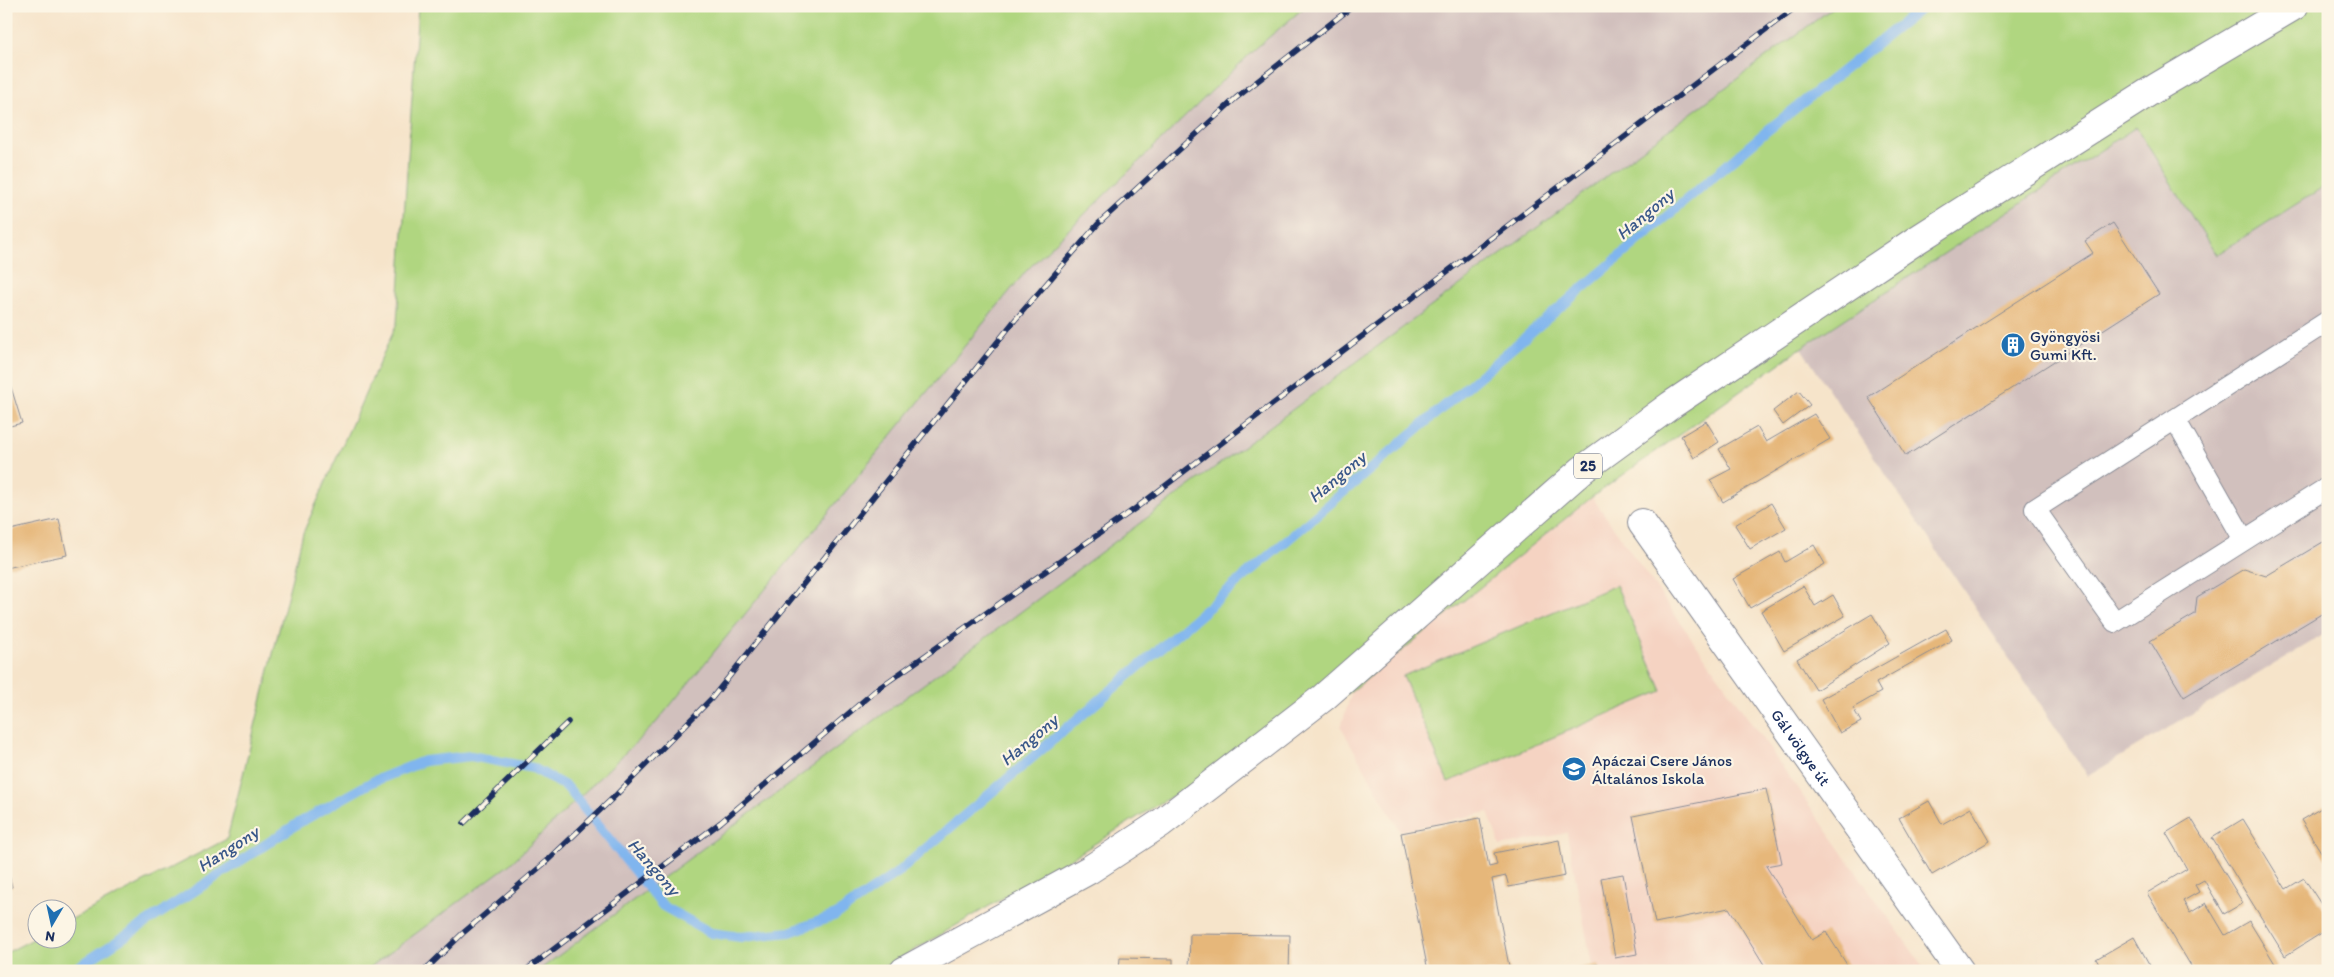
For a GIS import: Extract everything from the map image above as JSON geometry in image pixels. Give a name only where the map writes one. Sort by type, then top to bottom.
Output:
[{"type":"main road","name":"25","points":[[911,969],[1089,870],[1190,802],[1324,697],[1582,470],[1671,406],[1940,225],[2157,86],[2294,6]]},
{"type":"main road","name":"Gál völgye út","points":[[1642,523],[1960,971]]},
{"type":"lane","points":[[2328,321],[2035,509],[2115,622],[2328,487]]},
{"type":"lane","points":[[2175,419],[2244,540]]},
{"type":"shaded area","points":[[1306,6],[1835,6],[538,971],[365,971],[510,864],[655,724],[1027,270],[1255,49]]},
{"type":"shaded area","points":[[2136,126],[2216,254],[2328,184],[2328,632],[2088,776],[1801,348]]},
{"type":"shaded area","name":"Apáczai Csere János Általános Iskola","points":[[1592,497],[1926,971],[1593,971],[1567,833],[1500,846],[1488,812],[1400,831],[1341,727],[1352,691]]},
{"type":"green space","points":[[418,6],[1306,6],[1255,49],[1027,270],[655,724],[510,864],[365,971],[6,971],[6,953],[28,942],[28,950],[78,950],[78,916],[227,839],[303,533],[397,323]]},
{"type":"green space","points":[[1835,6],[2328,6],[2328,184],[2216,255],[2136,127],[1801,348],[1592,497],[1352,691],[892,963],[873,971],[538,971]]},
{"type":"green space","points":[[1616,585],[1662,691],[1448,782],[1403,676]]},
{"type":"building","points":[[6,77],[12,97],[6,99]]},
{"type":"building","name":"Gyöngyösi Gumi Kft.","points":[[2113,223],[2159,294],[1906,456],[1868,397],[2093,253],[2085,241]]},
{"type":"building","points":[[6,371],[22,423],[6,427]]},
{"type":"building","points":[[1799,391],[1810,405],[1783,425],[1773,411]]},
{"type":"building","points":[[1814,414],[1830,439],[1723,502],[1710,480],[1731,469],[1719,449],[1757,427],[1766,442]]},
{"type":"building","points":[[1706,421],[1719,442],[1694,458],[1681,436]]},
{"type":"building","points":[[1771,503],[1786,528],[1750,549],[1735,525]]},
{"type":"building","points":[[59,519],[67,555],[6,568],[6,531]]},
{"type":"building","points":[[2328,539],[2328,610],[2184,697],[2150,641],[2195,614],[2197,597],[2244,569],[2266,576]]},
{"type":"building","points":[[1814,545],[1825,564],[1750,608],[1733,579],[1780,552],[1785,562]]},
{"type":"building","points":[[1803,586],[1815,606],[1833,595],[1845,616],[1784,651],[1761,611]]},
{"type":"building","points":[[1872,614],[1890,643],[1816,690],[1797,659]]},
{"type":"building","points":[[1946,629],[1952,640],[1876,683],[1881,692],[1853,708],[1861,722],[1840,733],[1821,699]]},
{"type":"building","points":[[1766,789],[1782,863],[1766,866],[1812,940],[1826,932],[1851,971],[1768,971],[1729,908],[1655,923],[1633,816]]},
{"type":"building","points":[[1929,801],[1942,824],[1971,808],[1990,841],[1932,875],[1899,818]]},
{"type":"building","points":[[2328,804],[2328,863],[2301,820]]},
{"type":"building","points":[[1480,818],[1489,867],[1497,865],[1494,853],[1559,840],[1565,876],[1509,887],[1506,876],[1492,879],[1510,971],[1428,971],[1401,833]]},
{"type":"building","points":[[2191,818],[2243,903],[2224,914],[2204,880],[2195,885],[2199,892],[2183,901],[2190,913],[2206,903],[2225,935],[2249,921],[2277,967],[2271,971],[2194,971],[2147,893],[2187,869],[2166,833]]},
{"type":"building","points":[[2243,819],[2286,889],[2304,878],[2328,915],[2328,929],[2285,956],[2212,838]]},
{"type":"building","points":[[6,862],[12,887],[6,889]]},
{"type":"building","points":[[1623,874],[1637,954],[1615,958],[1601,878]]},
{"type":"building","points":[[1190,934],[1290,935],[1289,971],[1189,971]]},
{"type":"building","points":[[2134,937],[2153,971],[2103,971],[2096,959]]},
{"type":"building","points":[[1120,958],[1173,959],[1173,971],[1119,971]]},
{"type":"building","points":[[1599,964],[1601,971],[1566,971],[1566,970]]},
{"type":"waterway","name":"Hangony","points":[[72,971],[297,824],[372,782],[424,761],[471,756],[533,768],[567,787],[663,906],[711,933],[741,937],[790,932],[836,915],[897,873],[1768,130],[1924,6]]},
{"type":"railway","points":[[424,971],[463,933],[547,861],[617,794],[712,698],[1015,320],[1098,224],[1236,98],[1353,6]]},
{"type":"railway","points":[[525,971],[721,822],[876,690],[1136,508],[1797,6]]},
{"type":"railway","points":[[464,823],[568,722]]},
{"type":"place","name":"Gyöngyösi Gumi Kft.","points":[[2013,345]]},
{"type":"place","name":"Apáczai Csere János Általános Iskola","points":[[1574,769]]}]
